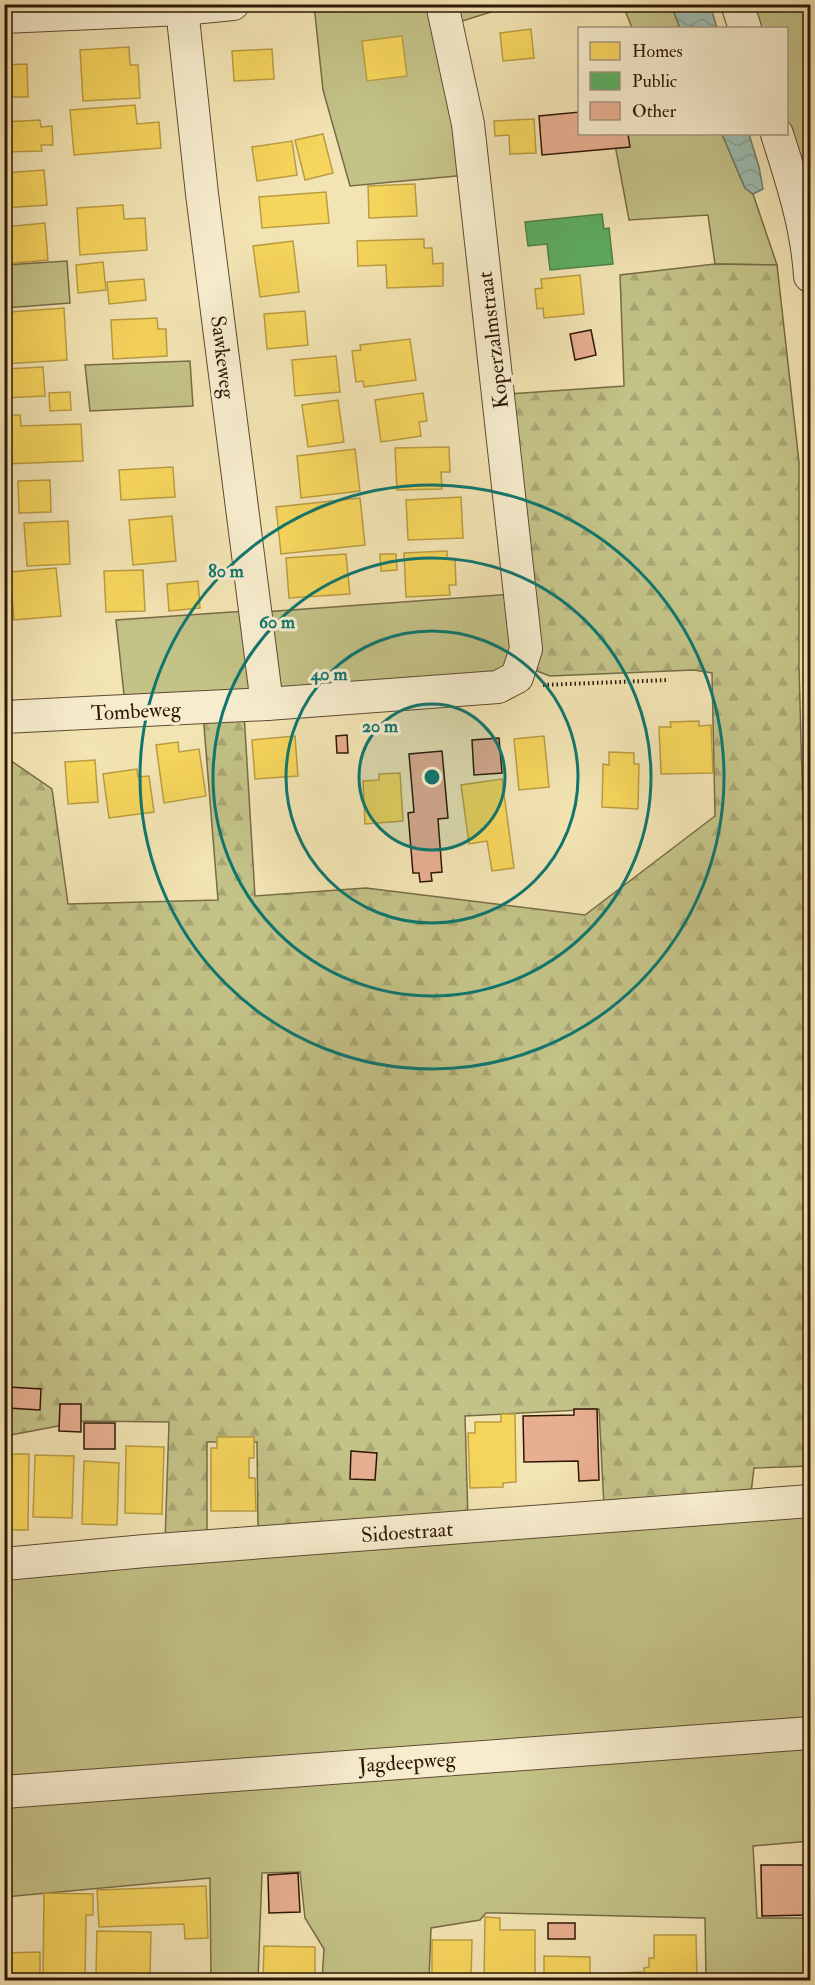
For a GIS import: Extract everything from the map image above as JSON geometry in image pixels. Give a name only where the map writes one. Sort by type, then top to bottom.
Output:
[{"type":"street","points":[[4,17],[182,9],[234,4]]},
{"type":"street","name":"Koperzalmstraat","points":[[442,4],[468,124],[505,448],[526,649],[517,677]]},
{"type":"street","points":[[737,4],[745,27]]},
{"type":"street","name":"Sawkeweg","points":[[182,9],[202,194],[267,704]]},
{"type":"street","points":[[777,135],[798,202],[809,257],[810,276]]},
{"type":"street","name":"Tombeweg","points":[[4,717],[267,704],[498,687],[517,677]]},
{"type":"street","name":"Sidoestraat","points":[[4,1564],[145,1551],[810,1501]]},
{"type":"street","name":"Jagdeepweg","points":[[4,1792],[810,1733]]},
{"type":"path","points":[[517,677],[537,685],[669,680]]},
{"type":"green space","points":[[451,4],[513,5],[456,23]]},
{"type":"green space","points":[[314,5],[431,5],[467,175],[350,186],[323,90]]},
{"type":"green space","points":[[623,5],[671,5],[680,27],[632,27]]},
{"type":"green space","points":[[747,5],[810,5],[810,189],[788,122],[788,27],[755,27]]},
{"type":"green space","points":[[613,135],[722,135],[745,188],[753,194],[777,265],[715,264],[708,215],[629,220]]},
{"type":"green space","points":[[67,261],[70,303],[5,308],[5,265]]},
{"type":"green space","points":[[715,264],[777,265],[799,462],[799,667],[810,1067],[810,1466],[754,1468],[751,1493],[604,1507],[599,1409],[465,1416],[468,1519],[258,1534],[257,1442],[207,1442],[207,1540],[165,1543],[169,1422],[85,1421],[5,1436],[4,756],[52,789],[68,904],[218,900],[203,714],[244,713],[255,896],[366,888],[585,915],[715,816],[712,673],[694,670],[550,676],[529,668],[507,394],[624,386],[620,275]]},
{"type":"green space","points":[[190,361],[193,406],[90,411],[85,365]]},
{"type":"green space","points":[[515,594],[519,644],[506,671],[290,694],[278,685],[264,612]]},
{"type":"green space","points":[[246,611],[258,665],[248,692],[125,704],[116,620]]},
{"type":"green space","points":[[810,1510],[810,1841],[753,1846],[757,1918],[810,1918],[810,1980],[706,1980],[705,1918],[486,1913],[480,1920],[431,1928],[429,1980],[322,1980],[324,1949],[305,1918],[300,1872],[262,1873],[258,1980],[211,1980],[210,1878],[5,1897],[5,1572]]},
{"type":"water","points":[[671,5],[710,5],[717,27],[680,27]]},
{"type":"water","points":[[722,135],[749,135],[763,189],[753,194],[745,188]]},
{"type":"building: Homes","points":[[531,29],[534,58],[503,61],[500,33]]},
{"type":"building: Homes","points":[[402,36],[407,76],[367,81],[362,41]]},
{"type":"building: Homes","points":[[129,47],[130,65],[138,65],[140,98],[83,101],[80,50]]},
{"type":"building: Homes","points":[[272,49],[274,79],[234,81],[232,51]]},
{"type":"building: Homes","points":[[27,64],[28,97],[4,97],[4,65]]},
{"type":"building: Homes","points":[[135,105],[137,124],[159,122],[161,148],[74,155],[70,110]]},
{"type":"building: Homes","points":[[534,119],[536,153],[510,154],[509,135],[495,136],[494,121]]},
{"type":"building: Homes","points":[[40,120],[41,127],[52,126],[53,145],[41,145],[42,151],[4,152],[4,122]]},
{"type":"building: Homes","points":[[323,134],[333,173],[305,180],[295,140]]},
{"type":"building: Homes","points":[[292,141],[297,175],[257,181],[252,147]]},
{"type":"building: Homes","points":[[44,170],[47,205],[4,208],[4,173]]},
{"type":"building: Homes","points":[[415,184],[417,216],[369,218],[368,186]]},
{"type":"building: Homes","points":[[326,192],[329,223],[262,228],[259,197]]},
{"type":"building: Homes","points":[[123,205],[124,219],[145,218],[147,250],[80,255],[77,208]]},
{"type":"building: Homes","points":[[45,223],[48,260],[4,264],[4,227]]},
{"type":"building: Homes","points":[[424,239],[424,248],[432,248],[433,264],[443,263],[443,286],[387,288],[386,265],[358,266],[357,241]]},
{"type":"building: Homes","points":[[293,241],[299,292],[260,297],[253,246]]},
{"type":"building: Homes","points":[[103,262],[106,290],[78,293],[76,265]]},
{"type":"building: Homes","points":[[580,275],[584,314],[544,318],[543,308],[537,309],[535,289],[542,288],[541,279]]},
{"type":"building: Homes","points":[[144,279],[146,300],[109,304],[107,282]]},
{"type":"building: Homes","points":[[64,308],[67,360],[4,364],[4,336],[11,335],[9,312]]},
{"type":"building: Homes","points":[[305,311],[308,345],[267,349],[264,314]]},
{"type":"building: Homes","points":[[157,318],[158,329],[166,329],[167,356],[113,359],[111,320]]},
{"type":"building: Homes","points":[[410,339],[416,380],[364,387],[363,381],[356,382],[352,351],[361,350],[360,345]]},
{"type":"building: Homes","points":[[336,356],[340,392],[295,396],[292,360]]},
{"type":"building: Homes","points":[[43,367],[45,396],[4,398],[4,369]]},
{"type":"building: Homes","points":[[70,392],[71,410],[50,411],[49,393]]},
{"type":"building: Homes","points":[[423,393],[427,421],[419,422],[421,436],[381,442],[375,400]]},
{"type":"building: Homes","points":[[338,400],[344,442],[308,447],[302,405]]},
{"type":"building: Homes","points":[[4,415],[20,415],[21,426],[81,424],[83,461],[4,464]]},
{"type":"building: Homes","points":[[449,447],[450,472],[441,472],[442,489],[397,490],[395,448]]},
{"type":"building: Homes","points":[[355,449],[360,491],[301,498],[297,456]]},
{"type":"building: Homes","points":[[173,467],[175,497],[121,500],[119,470]]},
{"type":"building: Homes","points":[[50,480],[51,512],[19,513],[18,481]]},
{"type":"building: Homes","points":[[461,497],[463,538],[408,540],[406,500]]},
{"type":"building: Homes","points":[[360,498],[365,545],[281,554],[276,507]]},
{"type":"building: Homes","points":[[172,516],[176,561],[133,565],[129,520]]},
{"type":"building: Homes","points":[[68,521],[70,564],[27,566],[24,523]]},
{"type":"building: Homes","points":[[447,551],[447,559],[455,559],[456,585],[449,585],[450,595],[406,597],[404,553]]},
{"type":"building: Homes","points":[[346,554],[350,594],[289,598],[286,558]]},
{"type":"building: Homes","points":[[380,554],[396,554],[397,570],[381,571]]},
{"type":"building: Homes","points":[[56,568],[61,616],[14,620],[10,572]]},
{"type":"building: Homes","points":[[143,570],[145,611],[106,612],[104,571]]},
{"type":"building: Homes","points":[[198,581],[200,608],[169,611],[167,584]]},
{"type":"building: Homes","points":[[699,721],[699,726],[711,725],[713,773],[661,774],[659,727],[671,727],[670,722]]},
{"type":"building: Homes","points":[[295,736],[298,776],[255,779],[252,740]]},
{"type":"building: Homes","points":[[544,736],[549,787],[519,790],[514,739]]},
{"type":"building: Homes","points":[[178,742],[179,752],[199,749],[206,796],[164,803],[156,745]]},
{"type":"building: Homes","points":[[609,752],[634,753],[634,764],[639,764],[638,809],[602,807],[603,764],[609,765]]},
{"type":"building: Homes","points":[[95,760],[98,802],[68,804],[65,762]]},
{"type":"building: Homes","points":[[137,769],[138,777],[149,776],[154,812],[109,818],[103,774]]},
{"type":"building: Homes","points":[[400,773],[403,821],[365,824],[363,781],[379,780],[379,774]]},
{"type":"building: Homes","points":[[502,779],[514,868],[492,871],[487,841],[469,844],[461,785]]},
{"type":"building: Homes","points":[[501,1414],[515,1414],[516,1482],[503,1483],[503,1487],[470,1488],[468,1433],[475,1433],[475,1422],[501,1422]]},
{"type":"building: Homes","points":[[217,1437],[254,1437],[254,1458],[249,1458],[249,1478],[255,1478],[256,1511],[211,1511],[211,1448],[217,1448]]},
{"type":"building: Homes","points":[[126,1446],[164,1447],[162,1514],[125,1513]]},
{"type":"building: Homes","points":[[4,1454],[29,1454],[28,1530],[10,1530],[10,1505],[4,1505]]},
{"type":"building: Homes","points":[[35,1455],[74,1456],[72,1518],[33,1517]]},
{"type":"building: Homes","points":[[84,1461],[119,1463],[117,1525],[82,1524]]},
{"type":"building: Homes","points":[[206,1886],[208,1938],[185,1939],[184,1924],[99,1927],[97,1890]]},
{"type":"building: Homes","points":[[44,1893],[93,1894],[93,1915],[86,1915],[85,1980],[43,1980]]},
{"type":"building: Homes","points":[[485,1917],[500,1918],[500,1930],[535,1930],[535,1980],[484,1980]]},
{"type":"building: Homes","points":[[97,1931],[151,1932],[150,1975],[96,1974]]},
{"type":"building: Homes","points":[[654,1935],[696,1935],[697,1980],[644,1980],[644,1968],[649,1967],[649,1958],[654,1958]]},
{"type":"building: Homes","points":[[432,1940],[472,1940],[471,1980],[432,1980]]},
{"type":"building: Homes","points":[[264,1946],[315,1947],[315,1980],[263,1980]]},
{"type":"building: Homes","points":[[40,1952],[40,1980],[4,1980],[4,1953]]},
{"type":"building: Homes","points":[[544,1956],[590,1957],[590,1980],[544,1980]]},
{"type":"building: Homes","points":[[641,1972],[642,1980],[604,1980],[603,1974]]},
{"type":"building: Public","points":[[602,214],[604,229],[609,228],[613,264],[550,270],[547,244],[528,246],[525,222]]},
{"type":"building: Other","points":[[578,112],[578,135],[628,135],[630,147],[542,155],[539,116]]},
{"type":"building: Other","points":[[591,330],[596,355],[575,360],[570,334]]},
{"type":"building: Other","points":[[347,735],[348,753],[337,753],[336,736]]},
{"type":"building: Other","points":[[499,738],[502,773],[474,775],[472,740]]},
{"type":"building: Other","points":[[442,751],[448,818],[438,819],[442,872],[431,873],[432,881],[420,882],[419,873],[413,873],[408,813],[414,812],[409,754]]},
{"type":"building: Other","points":[[9,1387],[41,1389],[40,1410],[8,1408]]},
{"type":"building: Other","points":[[60,1404],[81,1404],[81,1432],[59,1431]]},
{"type":"building: Other","points":[[574,1409],[597,1409],[599,1480],[579,1481],[578,1461],[524,1462],[523,1416],[574,1415]]},
{"type":"building: Other","points":[[84,1423],[115,1423],[115,1449],[84,1449]]},
{"type":"building: Other","points":[[351,1451],[377,1453],[375,1480],[350,1479]]},
{"type":"building: Other","points":[[761,1865],[810,1865],[810,1915],[762,1916]]},
{"type":"building: Other","points":[[298,1873],[300,1912],[269,1913],[268,1875]]},
{"type":"building: Other","points":[[548,1923],[575,1923],[575,1939],[548,1939]]},
{"type":"building: Other","points":[[99,1977],[150,1978],[150,1980],[99,1980]]}]
